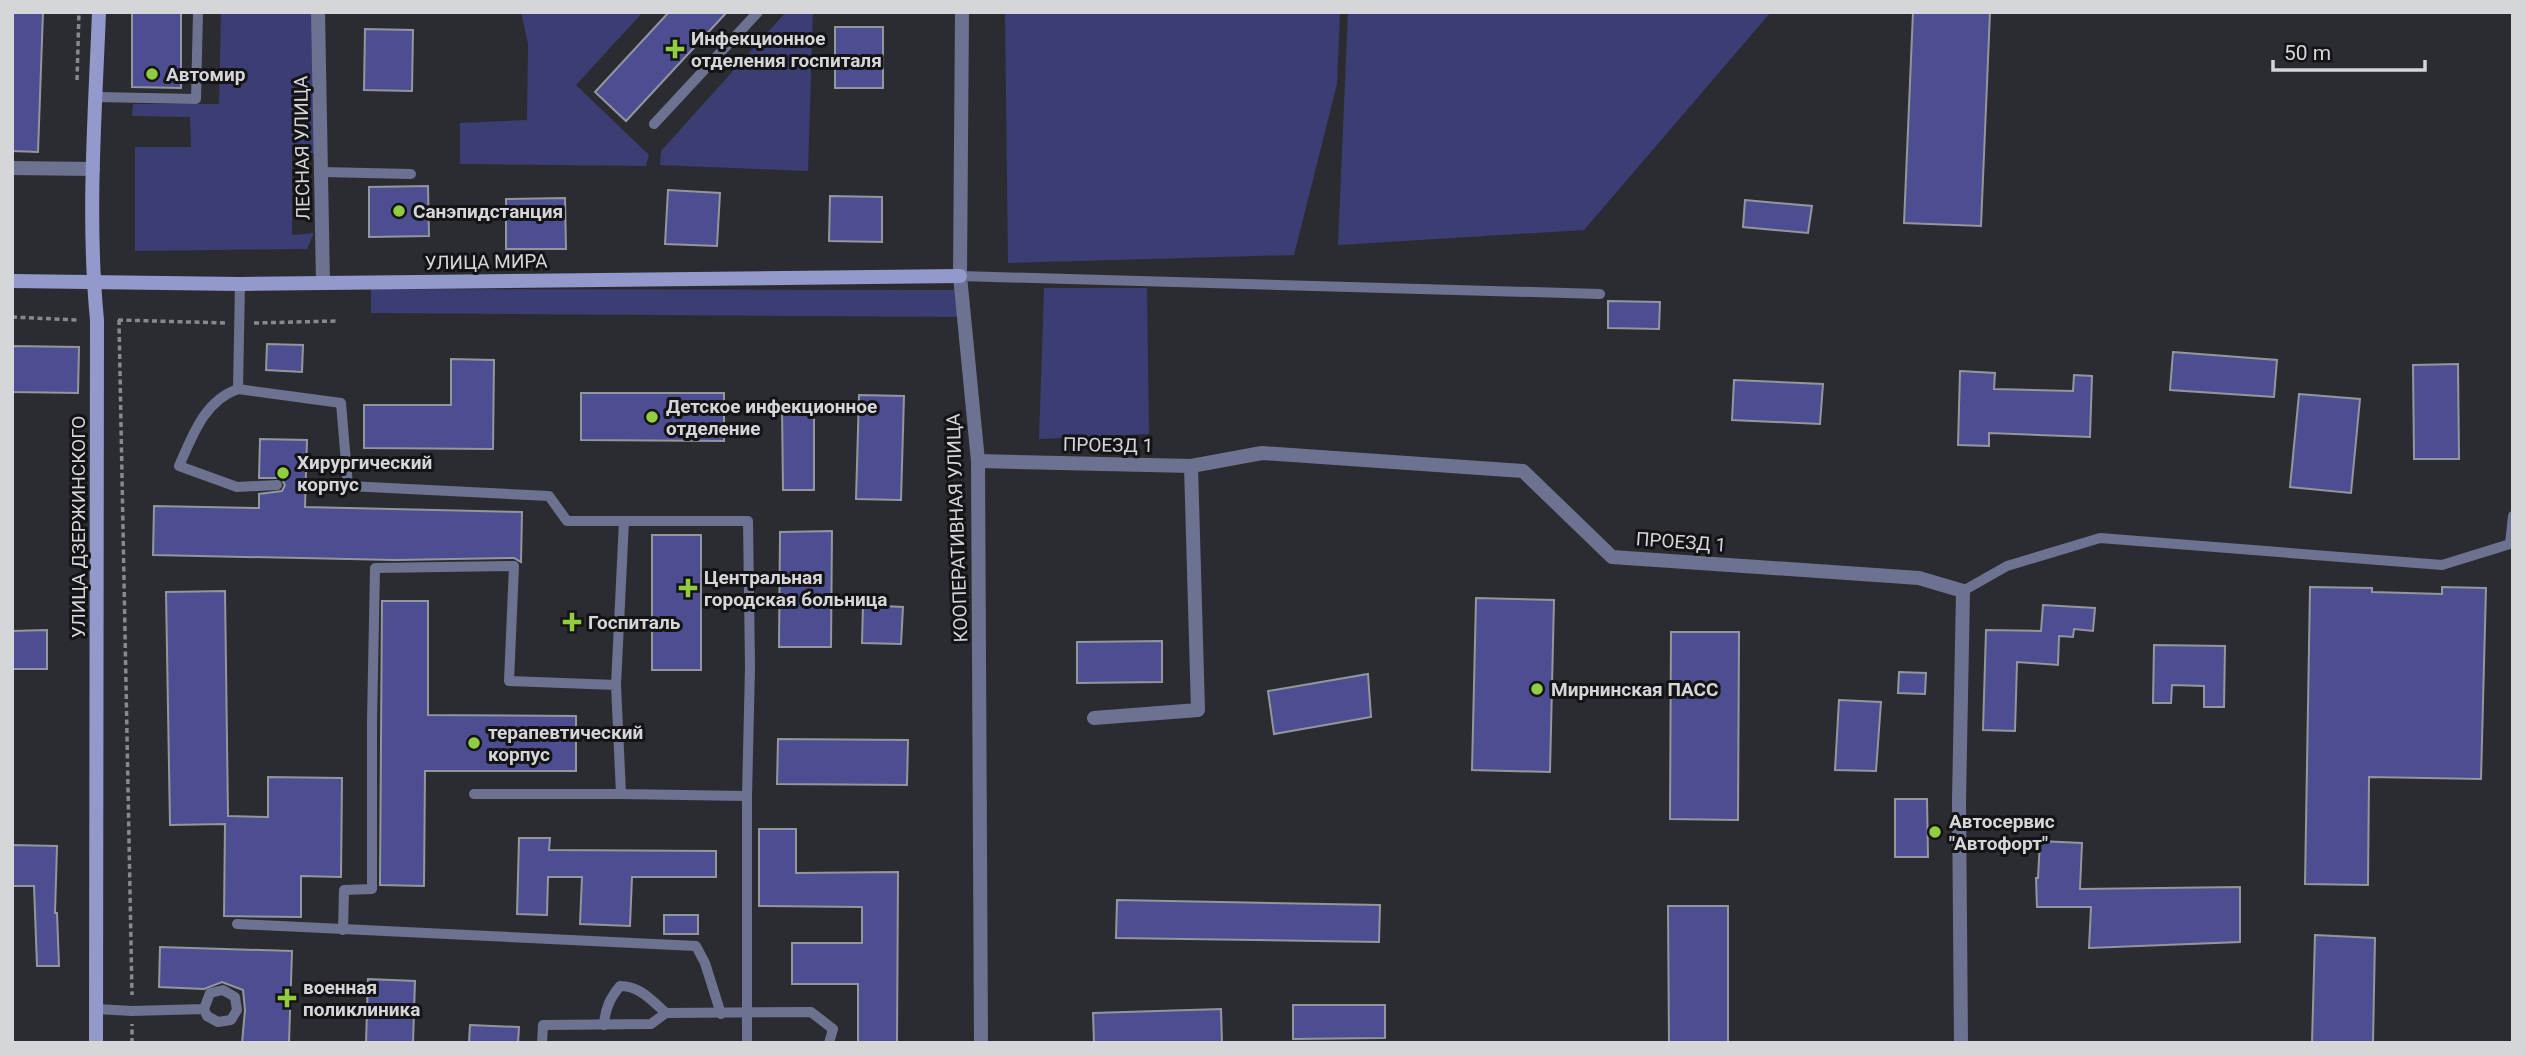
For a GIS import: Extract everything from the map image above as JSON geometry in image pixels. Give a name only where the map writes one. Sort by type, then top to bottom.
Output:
[{"type":"street","name":"УЛИЦА ДЗЕРЖИНСКОГО","points":[[96,1043],[97,320],[93,281],[93,169],[99,12]]},
{"type":"street","name":"ЛЕСНАЯ УЛИЦА","points":[[318,12],[323,283]]},
{"type":"street","name":"КООПЕРАТИВНАЯ УЛИЦА","points":[[962,12],[960,276],[978,461],[981,1043]]},
{"type":"street","points":[[12,168],[93,169]]},
{"type":"street","name":"УЛИЦА МИРА","points":[[12,281],[240,284],[960,276]]},
{"type":"street","name":"ПРОЕЗД 1","points":[[978,461],[1191,466],[1262,453],[1523,471],[1612,557],[1919,578],[1963,590]]},
{"type":"street","points":[[1094,718],[1198,710],[1191,466]]},
{"type":"street","points":[[1961,1043],[1959,801],[1963,590]]},
{"type":"lane","points":[[96,97],[196,99],[198,12]]},
{"type":"lane","points":[[654,124],[758,12]]},
{"type":"lane","points":[[321,172],[411,174]]},
{"type":"lane","points":[[960,276],[1600,294]]},
{"type":"lane","points":[[238,389],[240,284]]},
{"type":"lane","points":[[276,485],[237,487],[178,466],[199,422],[223,394],[238,389],[341,403],[348,486],[549,496],[567,521],[748,520],[750,667],[747,1043]]},
{"type":"lane","points":[[1963,590],[2007,566],[2100,538],[2442,565],[2510,544],[2513,516]]},
{"type":"lane","points":[[621,794],[616,685],[624,521]]},
{"type":"lane","points":[[343,930],[344,890],[372,889],[375,568],[514,566],[509,681],[616,685]]},
{"type":"lane","points":[[474,794],[747,796]]},
{"type":"lane","points":[[237,924],[696,946],[705,963],[721,1014]]},
{"type":"lane","points":[[604,1025],[611,998],[620,986],[631,986],[641,991],[666,1013]]},
{"type":"lane","points":[[97,1009],[204,1009]]},
{"type":"lane","points":[[542,1043],[542,1025],[651,1024],[666,1013],[811,1012],[833,1029],[829,1043]]},
{"type":"path","points":[[77,86],[79,12]]},
{"type":"path","points":[[77,281],[78,320]]},
{"type":"path","points":[[12,317],[238,323],[337,321]]},
{"type":"path","points":[[119,320],[132,1043]]},
{"type":"shaded area","points":[[221,12],[313,12],[316,153],[292,154],[292,235],[314,233],[307,249],[135,251],[135,147],[191,147],[190,117],[132,116],[133,104],[219,104]]},
{"type":"shaded area","points":[[521,12],[643,12],[576,85],[649,155],[646,166],[460,164],[460,123],[527,120],[528,44]]},
{"type":"shaded area","points":[[786,12],[813,12],[808,171],[660,165],[661,151]]},
{"type":"shaded area","points":[[1005,12],[1340,12],[1337,84],[1294,255],[1008,263]]},
{"type":"shaded area","points":[[1348,12],[1771,12],[1584,230],[1338,245]]},
{"type":"shaded area","points":[[1044,288],[1147,288],[1149,434],[1039,439]]},
{"type":"shaded area","points":[[371,289],[966,290],[965,317],[371,313]]},
{"type":"building","points":[[12,12],[43,12],[38,152],[12,151]]},
{"type":"building","points":[[132,12],[181,12],[181,88],[132,87]]},
{"type":"building","points":[[669,12],[727,12],[626,121],[595,92]]},
{"type":"building","points":[[1913,12],[1990,12],[1981,226],[1904,223]]},
{"type":"building","points":[[835,27],[883,27],[883,88],[835,88]]},
{"type":"building","points":[[365,29],[413,30],[412,91],[364,90]]},
{"type":"building","name":"Санэпидстанция","points":[[428,186],[429,236],[369,237],[369,187]]},
{"type":"building","points":[[668,190],[720,193],[717,246],[665,244]]},
{"type":"building","points":[[830,196],[882,197],[882,242],[829,241]]},
{"type":"building","points":[[565,198],[566,249],[506,249],[506,199]]},
{"type":"building","points":[[1745,200],[1812,206],[1808,233],[1743,227]]},
{"type":"building","points":[[1608,301],[1660,302],[1659,329],[1608,328]]},
{"type":"building","points":[[267,344],[303,345],[302,372],[266,370]]},
{"type":"building","points":[[12,346],[79,347],[78,393],[12,392]]},
{"type":"building","points":[[2173,352],[2277,360],[2274,397],[2170,390]]},
{"type":"building","points":[[451,359],[494,360],[493,449],[364,448],[364,405],[451,405]]},
{"type":"building","points":[[2458,364],[2459,459],[2414,459],[2413,365]]},
{"type":"building","points":[[1960,371],[1995,373],[1994,389],[2073,391],[2074,375],[2092,376],[2090,437],[1989,433],[1989,446],[1958,445]]},
{"type":"building","points":[[1734,380],[1823,384],[1820,424],[1732,420]]},
{"type":"building","name":"Детское инфекционное отделение","points":[[581,393],[724,393],[724,441],[581,440]]},
{"type":"building","points":[[2299,394],[2360,399],[2351,493],[2290,487]]},
{"type":"building","points":[[859,395],[904,396],[901,500],[856,499]]},
{"type":"building","points":[[782,407],[814,407],[814,490],[783,490]]},
{"type":"building","name":"Хирургический корпус","points":[[260,439],[307,440],[305,507],[522,512],[521,562],[514,558],[395,560],[153,555],[154,506],[259,508],[259,494],[282,491],[285,485],[281,478],[259,478]]},
{"type":"building","points":[[832,531],[831,647],[779,647],[780,532]]},
{"type":"building","points":[[652,535],[701,535],[701,670],[652,670]]},
{"type":"building","points":[[2310,587],[2372,588],[2372,592],[2442,594],[2442,587],[2486,588],[2481,779],[2369,777],[2368,885],[2305,884]]},
{"type":"building","points":[[225,591],[228,816],[268,817],[268,777],[342,778],[341,877],[301,876],[301,917],[224,916],[225,824],[170,825],[166,592]]},
{"type":"building","points":[[1476,598],[1554,600],[1550,772],[1472,770]]},
{"type":"building","name":"терапевтический корпус","points":[[382,601],[428,601],[428,715],[576,716],[576,771],[425,771],[424,886],[380,885]]},
{"type":"building","points":[[863,605],[903,607],[901,644],[862,643]]},
{"type":"building","points":[[2043,605],[2095,608],[2093,631],[2074,629],[2073,637],[2059,636],[2058,665],[2017,662],[2015,731],[1983,730],[1986,630],[2041,631]]},
{"type":"building","points":[[47,630],[47,669],[12,669],[12,631]]},
{"type":"building","points":[[1671,632],[1739,632],[1738,820],[1670,819]]},
{"type":"building","points":[[1162,641],[1162,682],[1077,683],[1077,642]]},
{"type":"building","points":[[2154,645],[2225,646],[2224,707],[2204,707],[2204,686],[2172,685],[2171,703],[2153,703]]},
{"type":"building","points":[[1899,672],[1926,673],[1925,694],[1898,693]]},
{"type":"building","points":[[1368,674],[1371,717],[1274,734],[1268,691]]},
{"type":"building","points":[[1839,700],[1881,702],[1876,771],[1835,770]]},
{"type":"building","points":[[778,739],[908,740],[907,785],[777,784]]},
{"type":"building","points":[[1895,799],[1927,799],[1928,857],[1895,857]]},
{"type":"building","points":[[759,829],[796,829],[796,873],[898,872],[897,1043],[858,1043],[858,984],[792,984],[792,943],[862,943],[862,907],[759,906]]},
{"type":"building","points":[[519,838],[550,838],[549,850],[716,851],[716,877],[632,877],[630,926],[580,924],[582,877],[548,877],[547,915],[517,914]]},
{"type":"building","points":[[2040,841],[2082,843],[2080,889],[2240,887],[2240,942],[2089,948],[2091,907],[2037,907],[2036,878]]},
{"type":"building","points":[[12,845],[57,846],[55,913],[59,966],[37,966],[34,886],[12,886]]},
{"type":"building","points":[[1117,900],[1380,905],[1379,942],[1116,938]]},
{"type":"building","points":[[1668,906],[1728,906],[1728,1043],[1669,1043]]},
{"type":"building","points":[[664,915],[698,915],[698,934],[664,934]]},
{"type":"building","points":[[2315,935],[2375,938],[2373,1043],[2312,1043]]},
{"type":"building","points":[[160,947],[292,951],[289,1043],[242,1043],[245,1010],[243,990],[222,982],[204,989],[159,987]]},
{"type":"building","points":[[368,979],[415,981],[413,1043],[366,1043]]},
{"type":"building","points":[[1293,1005],[1385,1005],[1385,1038],[1293,1039]]},
{"type":"building","points":[[1221,1009],[1222,1043],[1094,1043],[1093,1013]]},
{"type":"building","points":[[470,1025],[519,1027],[518,1043],[469,1043]]},
{"type":"place","name":"Инфекционное отделения госпиталя","points":[[675,49]]},
{"type":"place","name":"Автомир","points":[[152,74]]},
{"type":"place","name":"Санэпидстанция","points":[[399,211]]},
{"type":"place","name":"Детское инфекционное отделение","points":[[652,417]]},
{"type":"place","name":"Хирургический корпус","points":[[283,473]]},
{"type":"place","name":"Центральная городская больница","points":[[688,588]]},
{"type":"place","name":"Госпиталь","points":[[572,622]]},
{"type":"place","name":"Мирнинская ПАСС","points":[[1537,689]]},
{"type":"place","name":"терапевтический корпус","points":[[474,743]]},
{"type":"place","name":"Автосервис \"Автофорт\"","points":[[1935,832]]},
{"type":"place","name":"военная поликлиника","points":[[287,998]]}]
